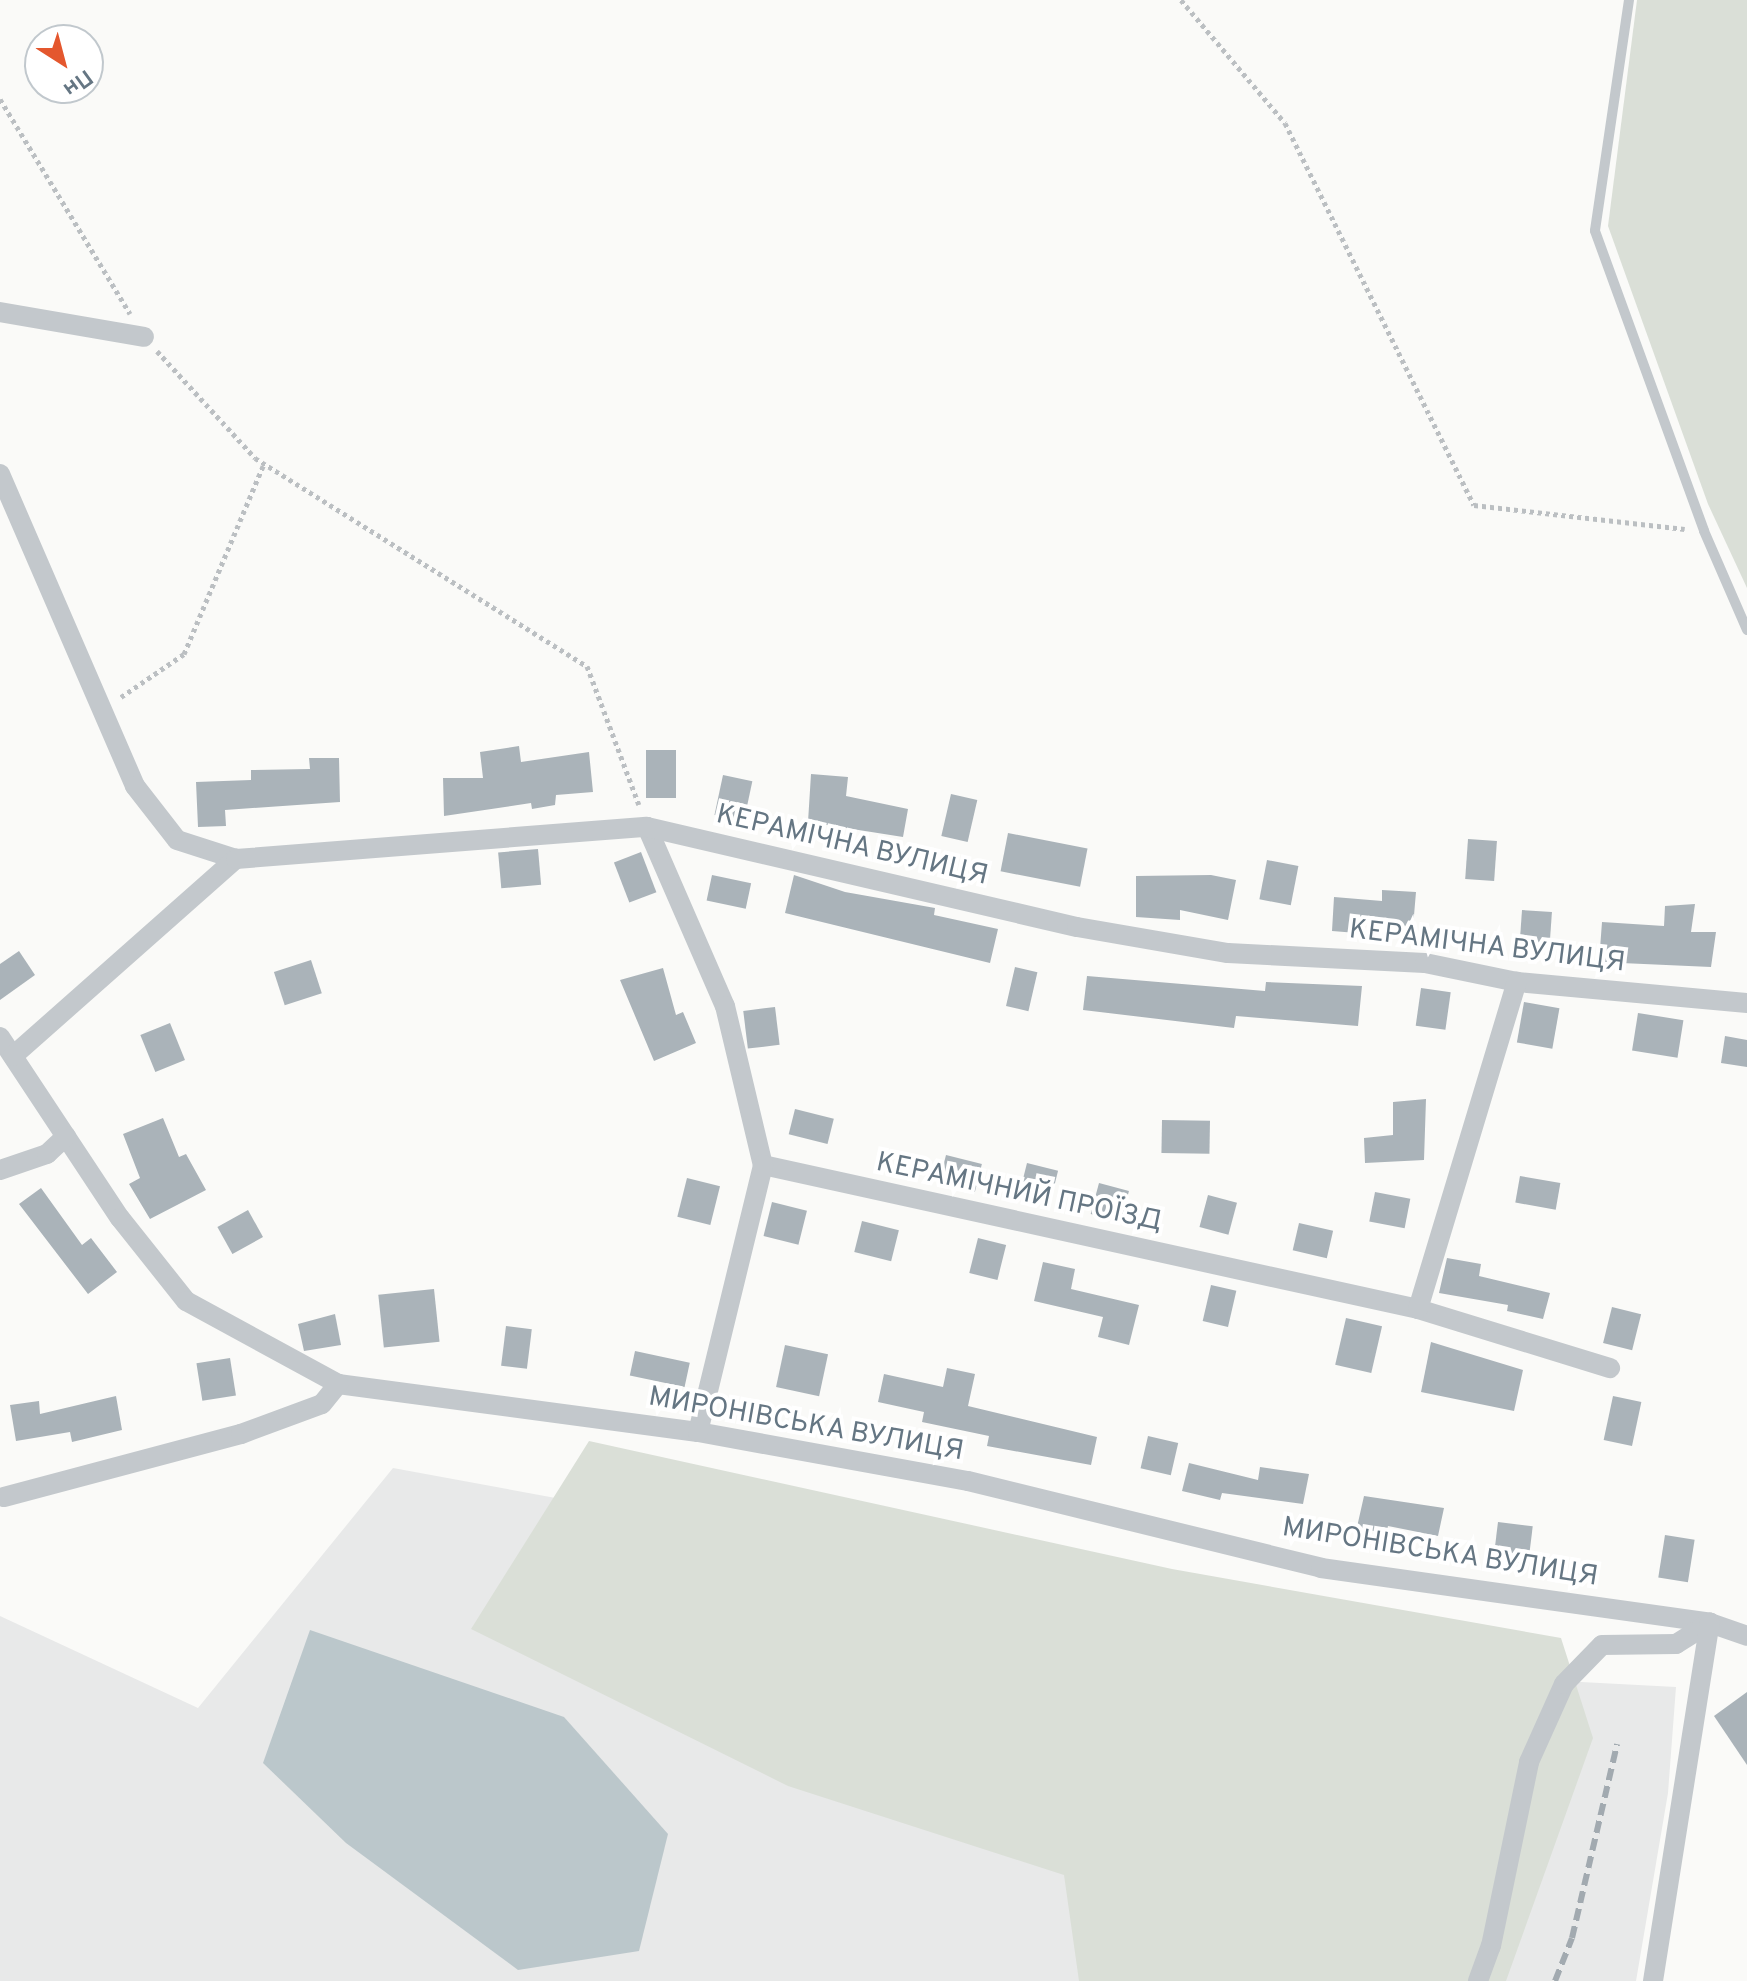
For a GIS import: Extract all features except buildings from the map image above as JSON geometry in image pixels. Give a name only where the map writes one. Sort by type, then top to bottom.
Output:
[{"type":"street","points":[[0,312],[144,337]]},
{"type":"street","points":[[0,474],[135,786],[177,840],[236,859]]},
{"type":"street","points":[[647,827],[725,1006],[763,1165],[698,1432]]},
{"type":"street","name":"КЕРАМІЧНА ВУЛИЦЯ","points":[[236,859],[647,827],[1077,927],[1228,953],[1425,963],[1517,982],[1747,1003]]},
{"type":"street","points":[[13,1056],[236,859]]},
{"type":"street","points":[[1418,1309],[1517,982]]},
{"type":"street","name":"МИРОНІВСЬКА ВУЛИЦЯ","points":[[0,1037],[120,1218],[186,1301],[338,1384],[698,1432],[968,1481],[1321,1568],[1710,1623],[1747,1636]]},
{"type":"street","points":[[0,1170],[47,1154],[66,1136]]},
{"type":"street","name":"КЕРАМІЧНИЙ ПРОЇЗД","points":[[763,1165],[1418,1309],[1610,1368]]},
{"type":"street","points":[[4,1497],[241,1434],[322,1404],[338,1384]]},
{"type":"street","points":[[1478,1981],[1491,1946],[1529,1762],[1564,1684],[1602,1645],[1676,1644],[1710,1623]]},
{"type":"street","points":[[1653,1981],[1710,1623]]},
{"type":"lane","points":[[1629,0],[1595,231],[1704,531],[1747,630]]},
{"type":"path","points":[[1181,0],[1285,123],[1474,505],[1704,531]]},
{"type":"path","points":[[0,99],[144,337],[264,464],[587,666],[647,827]]},
{"type":"path","points":[[102,710],[184,654],[264,464]]},
{"type":"shaded area","points":[[1637,0],[1747,0],[1747,588],[1708,504],[1608,226]]},
{"type":"shaded area","points":[[589,1441],[1172,1569],[1561,1638],[1593,1738],[1506,1981],[1079,1981],[1064,1875],[788,1786],[471,1629]]},
{"type":"shaded area","points":[[393,1468],[1543,1680],[1676,1687],[1668,1793],[1636,1981],[0,1981],[0,1616],[198,1708]]},
{"type":"shaded area","points":[[310,1630],[564,1717],[668,1834],[639,1951],[518,1970],[346,1843],[263,1763]]},
{"type":"railway","points":[[1555,1981],[1572,1938],[1617,1744]]}]
